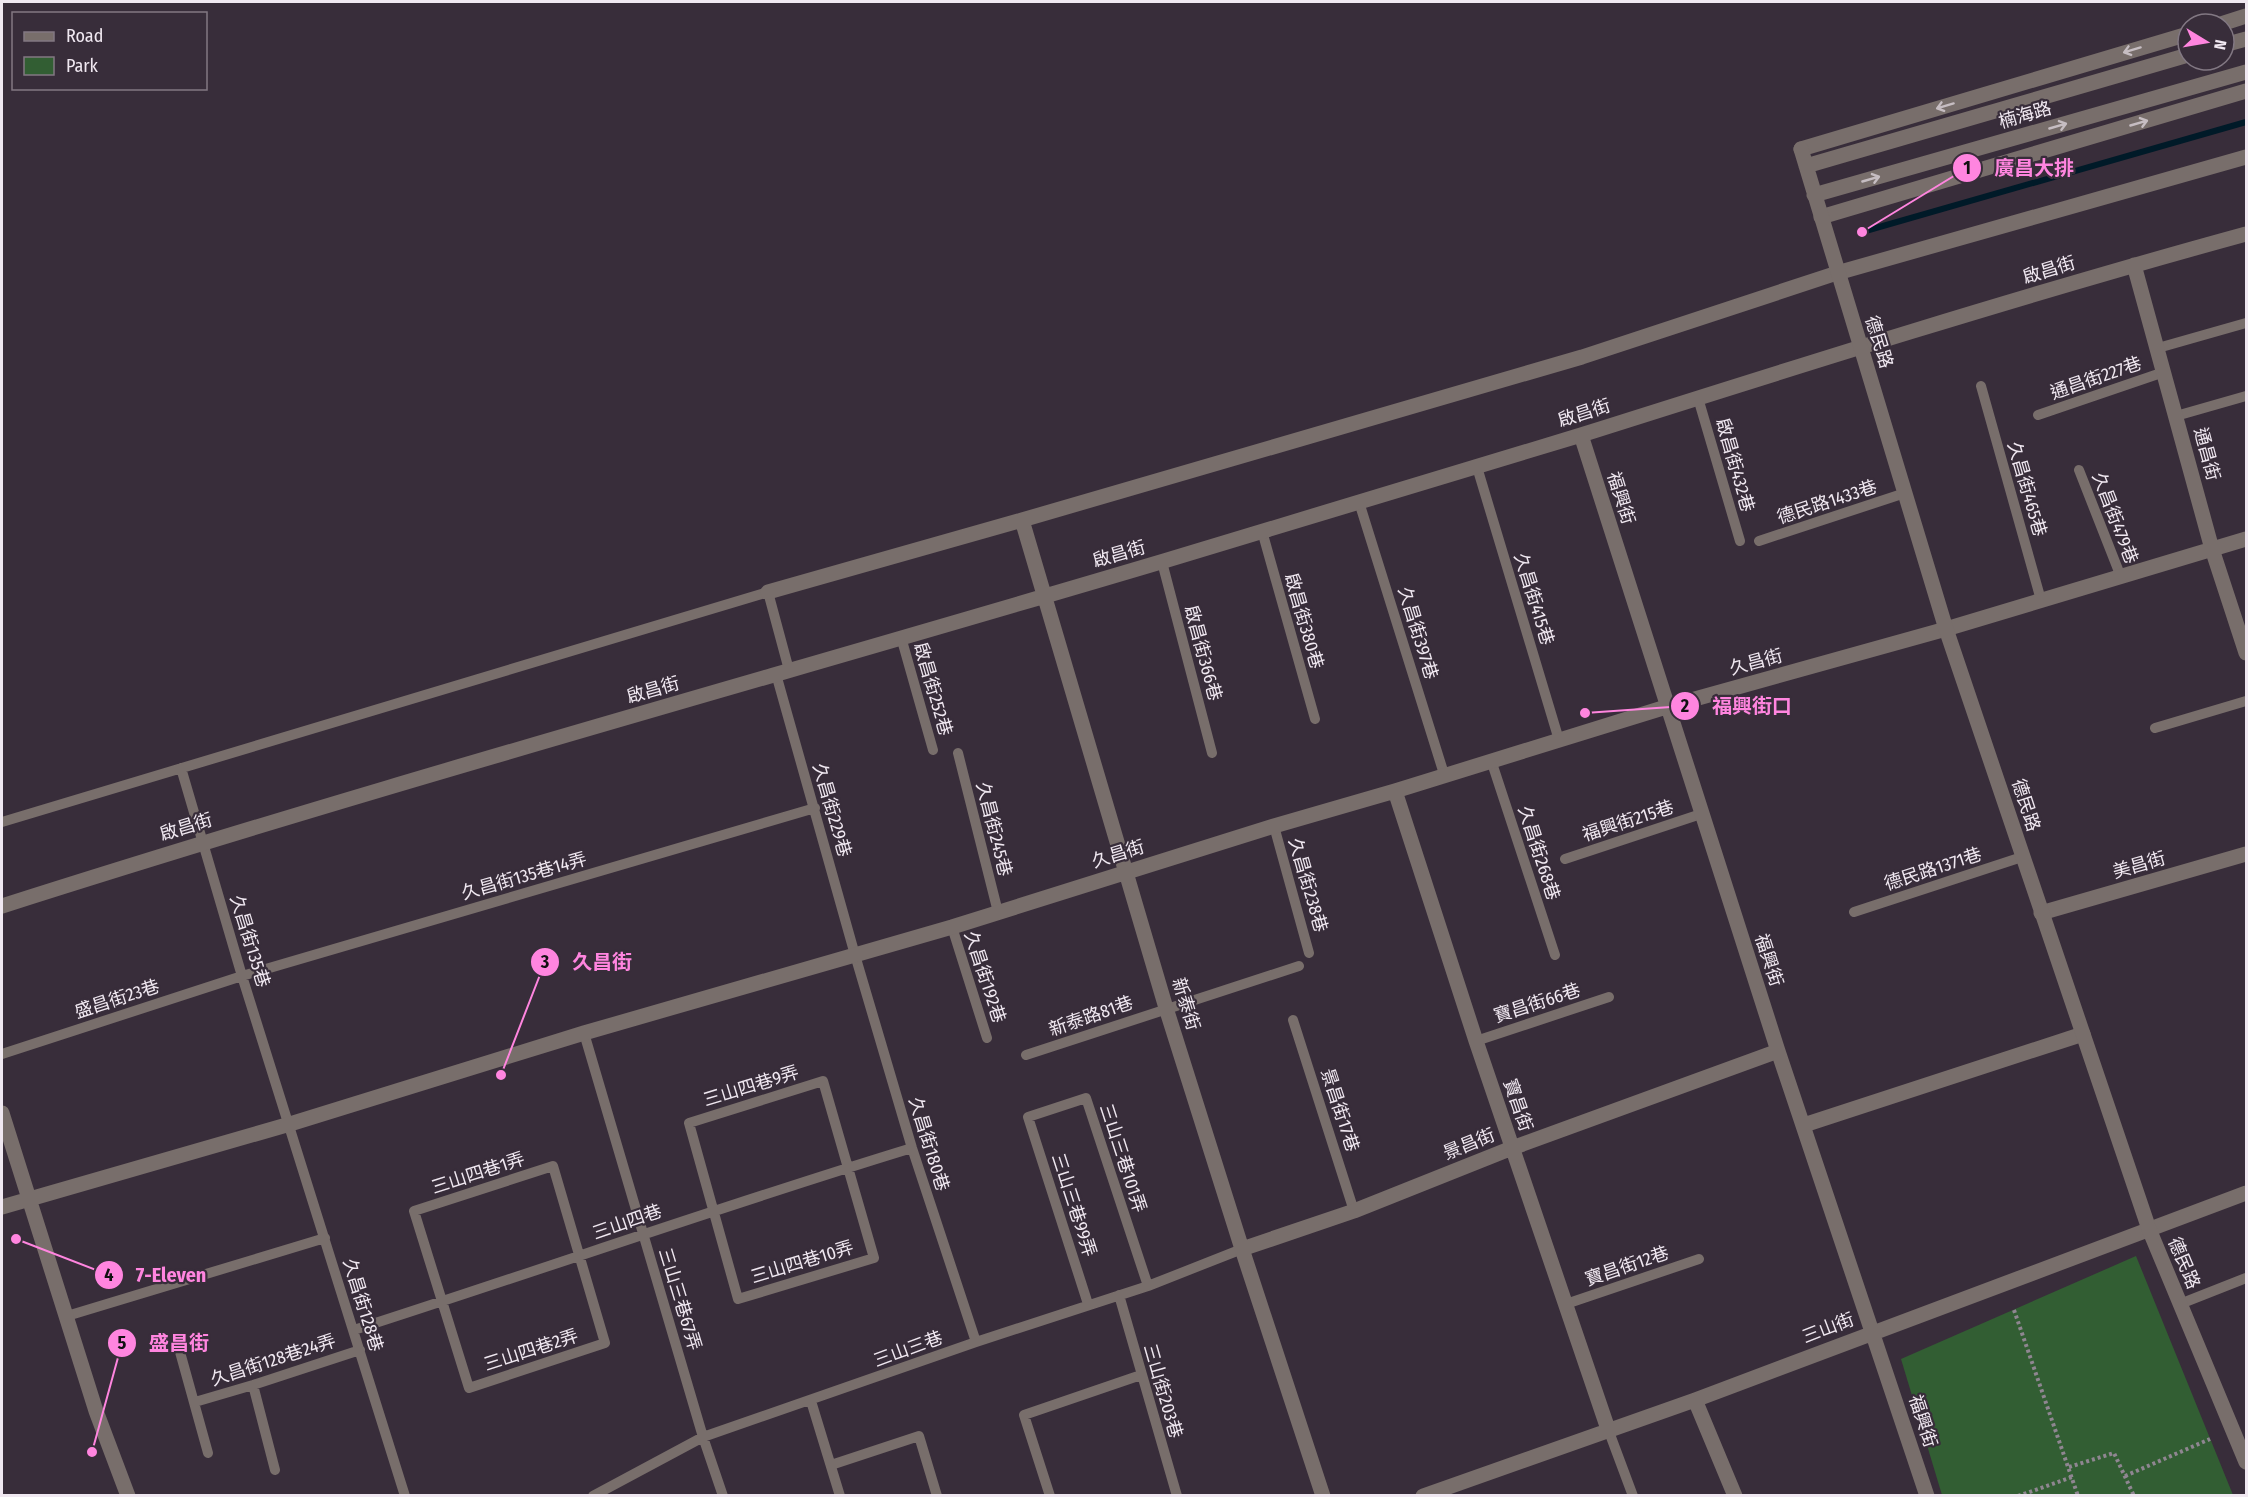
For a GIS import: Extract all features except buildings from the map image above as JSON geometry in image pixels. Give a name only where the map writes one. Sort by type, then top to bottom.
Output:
[{"type":"street","name":"楠海路","points":[[1801,149],[2176,38]]},
{"type":"street","name":"楠海路","points":[[1806,166],[2176,58]]},
{"type":"street","name":"楠海路","points":[[1814,195],[2247,72]]},
{"type":"street","points":[[1821,216],[2247,91]]},
{"type":"street","name":"德民路","points":[[1801,149],[1946,629],[2041,913],[2149,1229],[2247,1462]]},
{"type":"street","points":[[768,592],[1582,357],[1837,273],[2247,158]]},
{"type":"street","name":"啟昌街","points":[[2,906],[203,842],[1162,561],[1477,467],[2134,264],[2247,234]]},
{"type":"street","name":"通昌街","points":[[2134,264],[2212,549],[2247,652]]},
{"type":"street","name":"福興街","points":[[1581,435],[1666,707],[1778,1051],[1927,1496]]},
{"type":"street","name":"新泰街","points":[[1022,520],[1166,1008],[1323,1496]]},
{"type":"street","name":"久昌街","points":[[2,1207],[290,1124],[584,1033],[952,927],[1666,707],[1946,629],[2247,539]]},
{"type":"street","name":"寶昌街","points":[[1395,791],[1476,1041],[1608,1429]]},
{"type":"street","name":"美昌街","points":[[2041,913],[2247,854]]},
{"type":"street","points":[[1804,1125],[2083,1034]]},
{"type":"street","name":"景昌街","points":[[1242,1249],[1354,1211],[1512,1148],[1778,1051]]},
{"type":"street","points":[[2,1113],[96,1411],[128,1496]]},
{"type":"street","name":"三山街","points":[[1423,1496],[1695,1400],[2247,1193]]},
{"type":"street","points":[[1695,1400],[1735,1496]]},
{"type":"lane","points":[[2158,348],[2247,323]]},
{"type":"lane","name":"通昌街227巷","points":[[2038,415],[2164,372]]},
{"type":"lane","name":"久昌街465巷","points":[[1981,387],[2041,600]]},
{"type":"lane","points":[[2176,417],[2247,396]]},
{"type":"lane","name":"啟昌街432巷","points":[[1698,398],[1740,541]]},
{"type":"lane","name":"久昌街415巷","points":[[1477,467],[1560,740]]},
{"type":"lane","name":"久昌街479巷","points":[[2079,470],[2121,577]]},
{"type":"lane","name":"德民路1433巷","points":[[1759,541],[1905,494]]},
{"type":"lane","name":"久昌街397巷","points":[[1359,502],[1444,774]]},
{"type":"lane","name":"啟昌街380巷","points":[[1262,531],[1316,719]]},
{"type":"lane","name":"啟昌街366巷","points":[[1162,561],[1212,753]]},
{"type":"lane","points":[[2,822],[768,592]]},
{"type":"lane","name":"久昌街229巷","points":[[768,592],[782,672],[814,808],[855,955]]},
{"type":"lane","name":"啟昌街252巷","points":[[901,638],[933,750]]},
{"type":"lane","points":[[2155,728],[2247,701]]},
{"type":"lane","name":"久昌街245巷","points":[[958,753],[998,912]]},
{"type":"lane","name":"久昌街268巷","points":[[1491,760],[1555,955]]},
{"type":"lane","name":"久昌街135巷","points":[[181,768],[242,976],[290,1124]]},
{"type":"lane","name":"久昌街135巷14弄","points":[[242,976],[814,808]]},
{"type":"lane","name":"福興街215巷","points":[[1565,859],[1701,814]]},
{"type":"lane","name":"久昌街238巷","points":[[1274,826],[1309,953]]},
{"type":"lane","name":"德民路1371巷","points":[[1854,912],[2022,857]]},
{"type":"lane","name":"久昌街192巷","points":[[952,927],[987,1038]]},
{"type":"lane","name":"久昌街180巷","points":[[855,955],[912,1148],[976,1342]]},
{"type":"lane","name":"新泰路81巷","points":[[1026,1055],[1299,966]]},
{"type":"lane","name":"盛昌街23巷","points":[[2,1054],[242,976]]},
{"type":"lane","name":"寶昌街66巷","points":[[1476,1041],[1609,997]]},
{"type":"lane","name":"景昌街17巷","points":[[1293,1020],[1354,1211]]},
{"type":"lane","name":"三山三巷67弄","points":[[584,1033],[703,1437],[723,1496]]},
{"type":"lane","name":"三山四巷9弄","points":[[713,1210],[689,1123],[823,1081],[849,1167]]},
{"type":"lane","name":"三山三巷101弄","points":[[1028,1117],[1086,1098],[1148,1286]]},
{"type":"lane","name":"三山三巷99弄","points":[[1028,1117],[1088,1304]]},
{"type":"lane","name":"久昌街128巷","points":[[290,1124],[405,1496]]},
{"type":"lane","name":"三山四巷","points":[[354,1330],[579,1257],[713,1210],[912,1148]]},
{"type":"lane","name":"三山四巷1弄","points":[[441,1302],[414,1211],[425,1207],[553,1166],[579,1257]]},
{"type":"lane","name":"三山四巷10弄","points":[[713,1210],[738,1299],[874,1258],[849,1167]]},
{"type":"lane","points":[[67,1316],[325,1238]]},
{"type":"lane","name":"三山三巷","points":[[593,1496],[703,1437],[976,1342],[1148,1286],[1242,1249]]},
{"type":"lane","name":"三山四巷2弄","points":[[441,1302],[469,1388],[605,1343],[579,1257]]},
{"type":"lane","name":"寶昌街12巷","points":[[1566,1304],[1699,1258]]},
{"type":"lane","points":[[2180,1304],[2247,1278]]},
{"type":"lane","name":"三山街203巷","points":[[1119,1295],[1177,1495]]},
{"type":"lane","name":"久昌街128巷24弄","points":[[195,1402],[360,1350]]},
{"type":"lane","points":[[180,1352],[208,1453]]},
{"type":"lane","points":[[1050,1496],[1024,1415],[1141,1375]]},
{"type":"lane","points":[[253,1385],[274,1470]]},
{"type":"lane","points":[[811,1401],[840,1496]]},
{"type":"lane","points":[[1608,1429],[1633,1496]]},
{"type":"lane","points":[[831,1465],[919,1436],[937,1496]]},
{"type":"path","points":[[2014,1310],[2078,1496]]},
{"type":"path","points":[[2125,1476],[2210,1438]]},
{"type":"path","points":[[2068,1467],[2114,1453],[2134,1496]]},
{"type":"path","points":[[2018,1495],[2072,1477]]},
{"type":"green space","points":[[2136,1256],[2233,1495],[1942,1495],[1901,1359]]},
{"type":"waterway","points":[[1862,232],[2246,122]]},
{"type":"place","name":"廣昌大排","points":[[1862,232]]},
{"type":"place","name":"福興街口","points":[[1585,713]]},
{"type":"place","name":"久昌街","points":[[501,1075]]},
{"type":"place","name":"7-Eleven","points":[[16,1239]]},
{"type":"place","name":"盛昌街","points":[[92,1452]]}]
